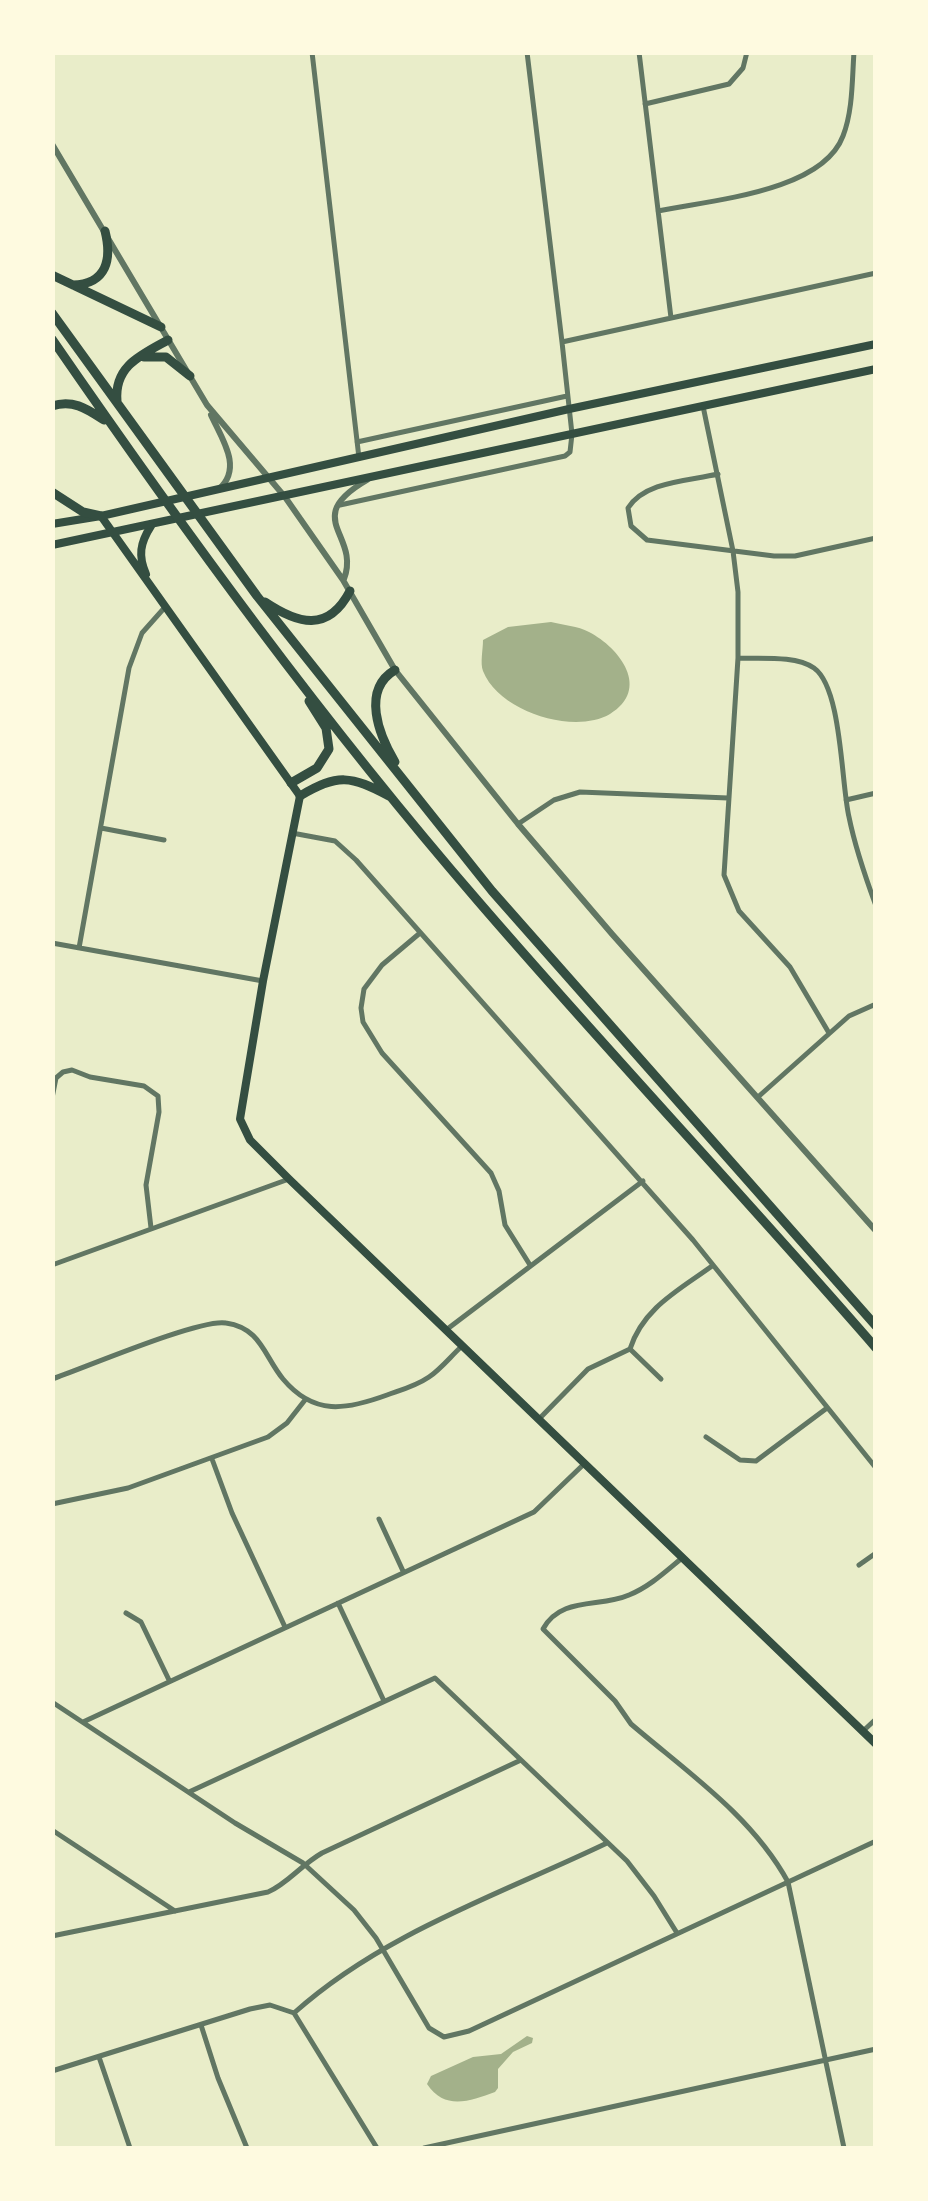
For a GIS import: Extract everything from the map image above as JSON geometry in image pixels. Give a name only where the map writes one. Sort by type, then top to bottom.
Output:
[{"type":"highway","points":[[65,283],[83,284],[100,273],[110,255],[105,230]]},
{"type":"highway","points":[[52,275],[161,327]]},
{"type":"highway","points":[[52,314],[257,596],[504,905],[876,1326]]},
{"type":"highway","points":[[52,339],[286,664],[394,798],[480,903],[876,1348]]},
{"type":"highway","points":[[118,406],[119,378],[132,360],[168,340]]},
{"type":"highway","points":[[132,360],[152,355],[166,357],[190,376]]},
{"type":"highway","points":[[52,406],[69,402],[83,406],[111,425]]},
{"type":"highway","points":[[52,492],[83,512],[102,516]]},
{"type":"highway","points":[[257,596],[290,619],[314,620],[331,614],[350,591]]},
{"type":"highway","points":[[286,664],[326,728],[330,749],[317,768],[290,782]]},
{"type":"highway","points":[[395,670],[379,683],[375,694],[378,717],[384,744],[411,790]]},
{"type":"highway","points":[[300,796],[323,782],[342,778],[362,782],[394,798]]},
{"type":"main road","points":[[52,524],[876,344]]},
{"type":"main road","points":[[52,546],[876,369]]},
{"type":"main road","points":[[102,516],[300,796],[240,1120],[250,1140],[876,1744]]},
{"type":"main road","points":[[152,587],[141,554],[144,538],[155,525]]},
{"type":"street","points":[[312,52],[359,458]]},
{"type":"street","points":[[337,505],[565,456],[572,445],[527,52]]},
{"type":"street","points":[[639,52],[671,318]]},
{"type":"street","points":[[646,104],[730,84],[743,68],[747,52]]},
{"type":"street","points":[[658,211],[791,182],[812,173],[842,141],[848,120],[854,52]]},
{"type":"street","points":[[52,144],[207,405],[232,465],[227,481],[217,490]]},
{"type":"street","points":[[562,342],[876,273]]},
{"type":"street","points":[[357,442],[567,396]]},
{"type":"street","points":[[207,405],[285,497],[350,591],[395,670],[518,824],[876,1231]]},
{"type":"street","points":[[702,406],[733,551],[738,658],[724,875],[739,910],[790,967],[829,1034]]},
{"type":"street","points":[[718,474],[645,492],[632,503],[628,518],[634,532],[648,540],[794,556],[876,538]]},
{"type":"street","points":[[343,580],[349,566],[334,523],[337,505],[342,496],[371,478]]},
{"type":"street","points":[[80,948],[135,648],[142,633],[166,606]]},
{"type":"street","points":[[738,658],[802,663],[822,676],[836,722],[846,800],[860,863],[876,906]]},
{"type":"street","points":[[518,824],[554,800],[580,792],[728,798]]},
{"type":"street","points":[[846,800],[876,794]]},
{"type":"street","points":[[101,828],[164,840]]},
{"type":"street","points":[[292,833],[335,841],[420,933],[643,1181],[876,1468]]},
{"type":"street","points":[[420,933],[372,976],[364,989],[362,1022],[382,1052],[490,1173],[499,1191],[506,1225],[530,1265]]},
{"type":"street","points":[[52,943],[263,981]]},
{"type":"street","points":[[758,1097],[848,1016],[876,1004]]},
{"type":"street","points":[[52,1098],[56,1078],[72,1070],[144,1086],[158,1096],[159,1112],[146,1185],[150,1228]]},
{"type":"street","points":[[52,1265],[289,1180]]},
{"type":"street","points":[[446,1330],[643,1181]]},
{"type":"street","points":[[539,1419],[588,1369],[630,1348],[637,1327],[651,1311],[714,1265]]},
{"type":"street","points":[[52,1379],[219,1322],[240,1326],[258,1339],[282,1378],[306,1400],[335,1407],[366,1403],[423,1381],[462,1346]]},
{"type":"street","points":[[630,1348],[661,1379]]},
{"type":"street","points":[[52,1504],[128,1488],[268,1437],[287,1423],[306,1400]]},
{"type":"street","points":[[706,1438],[740,1460],[756,1461],[827,1408]]},
{"type":"street","points":[[212,1458],[232,1513],[285,1627]]},
{"type":"street","points":[[83,1722],[534,1512],[584,1464]]},
{"type":"street","points":[[379,1519],[404,1572]]},
{"type":"street","points":[[860,1565],[876,1554]]},
{"type":"street","points":[[682,1558],[647,1586],[627,1596],[576,1604],[550,1618],[544,1629],[615,1702],[631,1724],[755,1832],[773,1854],[788,1882],[844,2148]]},
{"type":"street","points":[[338,1602],[384,1702]]},
{"type":"street","points":[[126,1613],[141,1622],[169,1681]]},
{"type":"street","points":[[189,1792],[436,1678],[640,1876],[677,1934]]},
{"type":"street","points":[[52,1702],[303,1864],[354,1910],[429,2028],[437,2034],[458,2036],[876,1840]]},
{"type":"street","points":[[862,1732],[876,1719]]},
{"type":"street","points":[[52,1936],[268,1892],[303,1864],[521,1760]]},
{"type":"street","points":[[52,1830],[176,1912]]},
{"type":"street","points":[[294,2013],[327,1984],[382,1950],[607,1843]]},
{"type":"street","points":[[52,2071],[270,2005],[294,2013],[377,2148]]},
{"type":"street","points":[[201,2025],[246,2148]]},
{"type":"street","points":[[424,2148],[876,2049]]},
{"type":"street","points":[[99,2056],[130,2148]]},
{"type":"shaded area","points":[[551,622],[589,632],[620,658],[630,681],[628,693],[610,714],[577,722],[539,716],[505,698],[483,671],[483,640],[508,627]]},
{"type":"shaded area","points":[[527,2036],[533,2038],[532,2043],[513,2052],[498,2069],[495,2092],[458,2102],[442,2098],[427,2084],[431,2076],[473,2057],[501,2054]]}]
